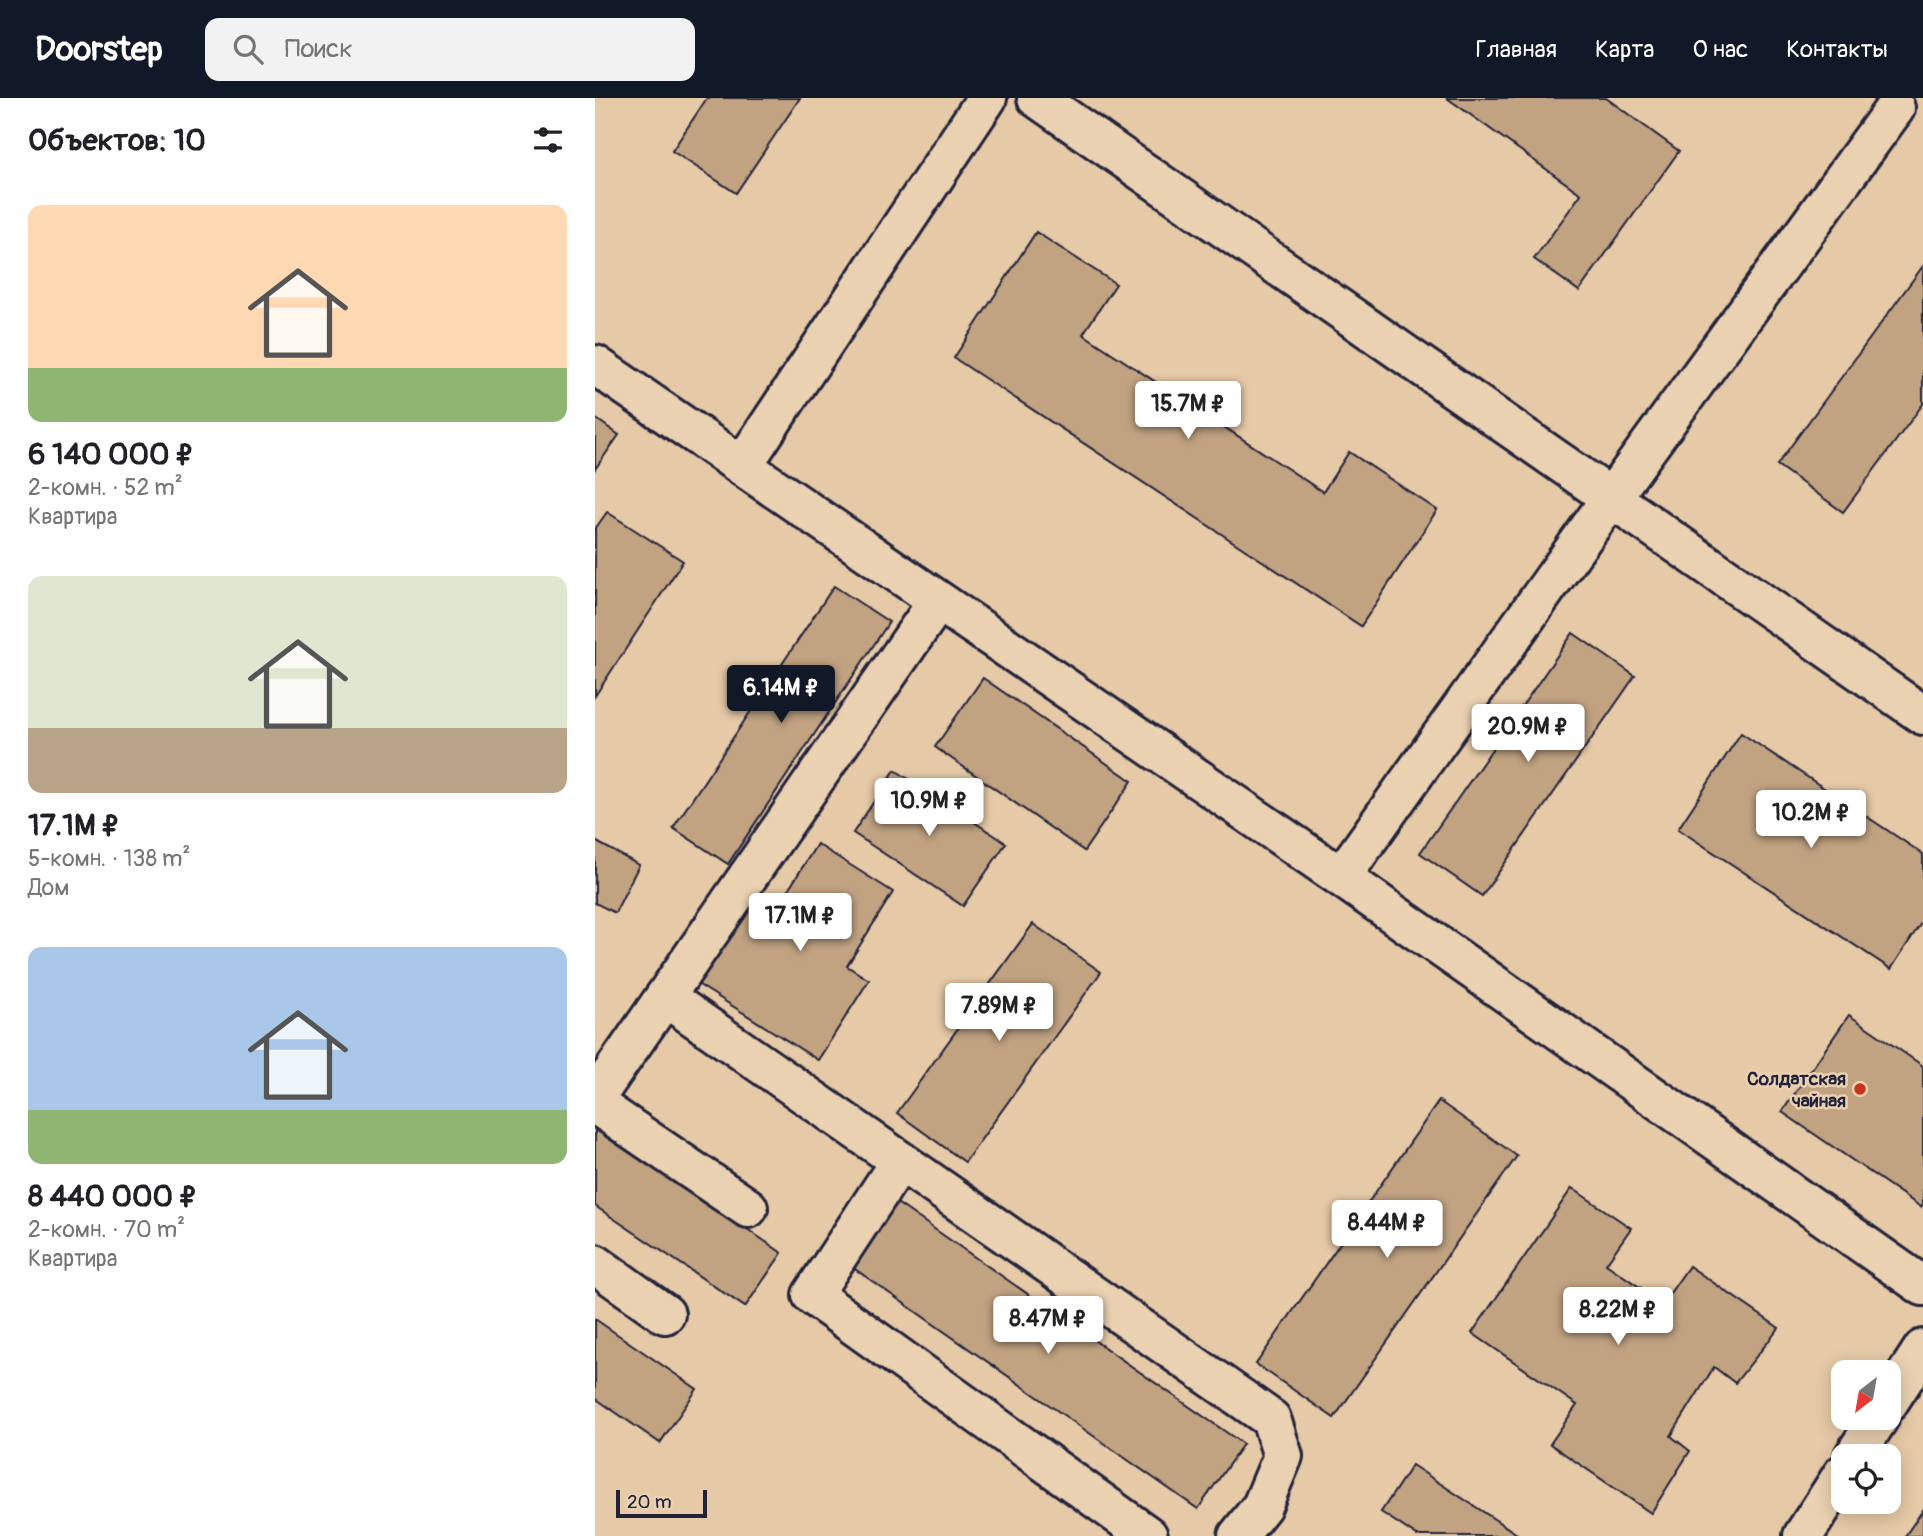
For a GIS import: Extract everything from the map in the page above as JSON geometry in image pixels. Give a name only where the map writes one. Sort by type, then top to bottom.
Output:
[{"type":"street","points":[[742,466],[987,98]]},
{"type":"street","points":[[1037,98],[1923,715]]},
{"type":"street","points":[[1341,877],[1611,498],[1899,111]]},
{"type":"street","points":[[595,365],[1341,877],[1923,1286]]},
{"type":"street","points":[[595,1098],[939,601]]},
{"type":"street","points":[[665,997],[1271,1419],[1283,1456],[1262,1506],[1238,1536]]},
{"type":"street","points":[[595,1104],[748,1208]]},
{"type":"street","points":[[900,1161],[812,1295],[1148,1536]]},
{"type":"street","points":[[595,1264],[665,1314]]},
{"type":"street","points":[[1901,1383],[1923,1349]]},
{"type":"street","points":[[1803,1536],[1831,1493]]},
{"type":"building","points":[[707,98],[800,98],[736,193],[672,151]]},
{"type":"building","points":[[1447,98],[1606,98],[1679,151],[1579,291],[1534,259],[1581,194]]},
{"type":"building","points":[[1036,232],[1116,284],[1083,334],[1323,492],[1349,452],[1437,510],[1361,626],[954,358]]},
{"type":"building","points":[[1923,266],[1923,404],[1843,512],[1777,465]]},
{"type":"building","points":[[595,418],[619,435],[595,469]]},
{"type":"building","points":[[607,512],[683,561],[595,696],[595,529]]},
{"type":"building","points":[[834,586],[889,622],[728,864],[673,828]]},
{"type":"building","points":[[1573,633],[1635,676],[1482,896],[1420,853]]},
{"type":"building","points":[[983,678],[1132,781],[1084,851],[935,747]]},
{"type":"building","points":[[1741,733],[1923,854],[1923,920],[1891,969],[1678,829]]},
{"type":"building","points":[[895,770],[1006,843],[963,906],[853,833]]},
{"type":"building","points":[[595,841],[639,865],[615,913],[595,903]]},
{"type":"building","points":[[817,844],[893,892],[847,966],[869,980],[818,1060],[696,983],[751,897],[774,913]]},
{"type":"building","points":[[1033,924],[1101,972],[965,1162],[897,1113]]},
{"type":"building","name":"Солдатская чайная","points":[[1849,1015],[1923,1066],[1921,1207],[1782,1112]]},
{"type":"building","points":[[1439,1101],[1517,1156],[1334,1418],[1256,1364]]},
{"type":"building","points":[[597,1126],[782,1253],[745,1307],[595,1206]]},
{"type":"building","points":[[1572,1188],[1631,1228],[1606,1264],[1663,1303],[1689,1266],[1779,1328],[1735,1383],[1714,1367],[1671,1436],[1690,1451],[1651,1513],[1550,1444],[1577,1405],[1472,1333]]},
{"type":"building","points":[[897,1203],[1243,1444],[1198,1509],[852,1267]]},
{"type":"building","points":[[595,1319],[697,1389],[660,1443],[595,1398]]},
{"type":"building","points":[[1412,1465],[1520,1536],[1417,1536],[1381,1512]]},
{"type":"building","points":[[1923,1510],[1923,1536],[1905,1536]]},
{"type":"place","name":"Солдатская чайная","points":[[1860,1089]]}]
